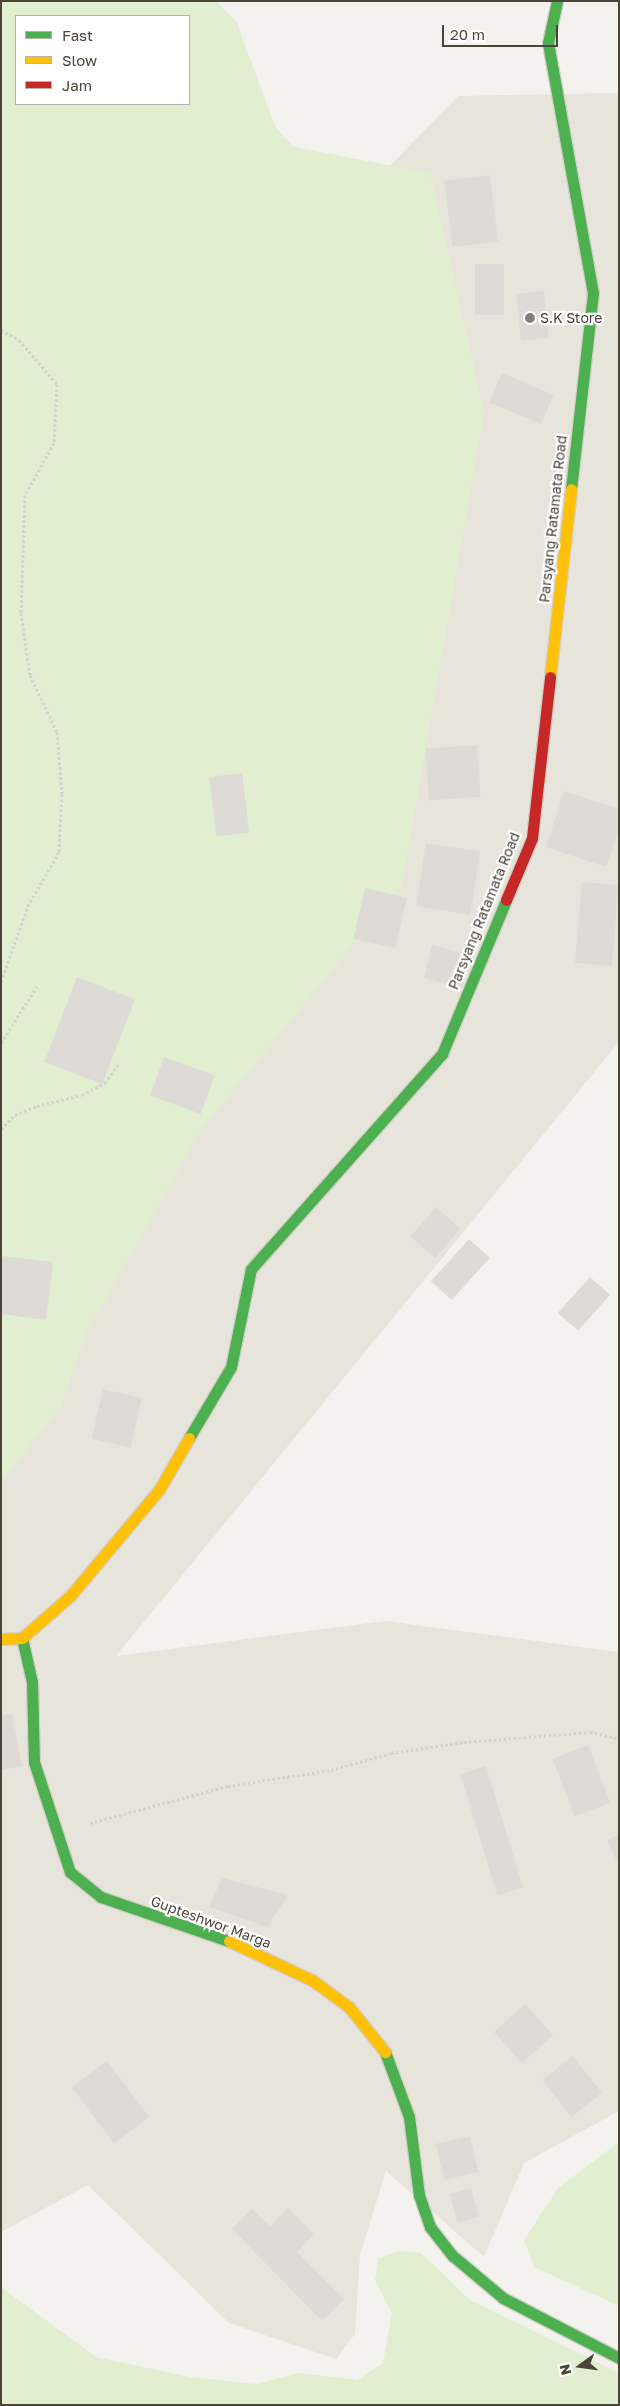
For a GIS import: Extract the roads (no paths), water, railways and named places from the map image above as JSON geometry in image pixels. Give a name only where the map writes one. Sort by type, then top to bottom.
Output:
[{"type":"street","name":"Parsyang Ratamata Road","points":[[22,1638],[70,1596],[159,1490],[232,1367],[252,1269],[442,1054],[532,838],[593,293],[548,43],[558,1]]},
{"type":"street","points":[[1,1639],[22,1638]]},
{"type":"street","name":"Gupteshwor Marga","points":[[22,1638],[32,1682],[34,1762],[55,1832],[70,1872],[101,1897],[248,1948],[312,1980],[349,2007],[382,2046],[397,2075],[409,2117],[419,2195],[430,2227],[453,2256],[503,2298],[619,2358]]},
{"type":"place","name":"S.K Store","points":[[530,318]]}]
